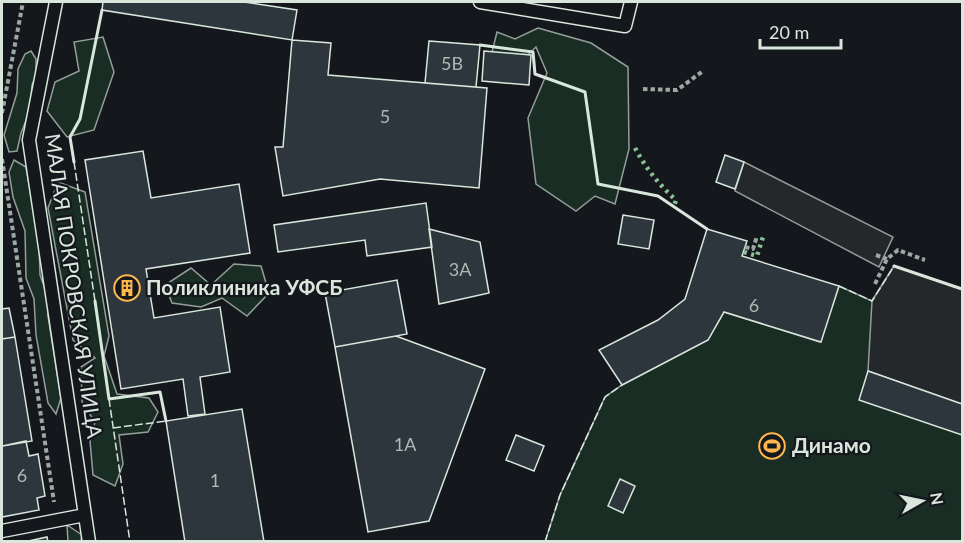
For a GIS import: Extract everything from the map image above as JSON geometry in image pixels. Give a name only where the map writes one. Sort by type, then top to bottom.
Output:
[{"type":"lane","name":"МАЛАЯ ПОКРОВСКАЯ УЛИЦА","points":[[56,2],[29,140],[89,542]]},
{"type":"lane","points":[[480,2],[625,26],[631,2]]},
{"type":"lane","points":[[2,531],[85,515]]},
{"type":"path","points":[[2,113],[24,2]]},
{"type":"path","points":[[643,89],[677,90],[703,72]]},
{"type":"path","points":[[2,159],[57,520]]},
{"type":"path","points":[[745,247],[753,249],[758,236]]},
{"type":"path","points":[[875,284],[887,259],[898,250],[925,260]]},
{"type":"path","points":[[876,255],[887,259]]},
{"type":"green space","points":[[538,28],[591,43],[628,67],[629,149],[615,204],[595,196],[576,211],[536,184],[528,118],[547,73],[536,47],[511,71],[489,64],[497,32],[515,39]]},
{"type":"green space","points":[[103,37],[114,72],[94,130],[67,137],[47,111],[55,82],[79,71],[74,42]]},
{"type":"green space","points":[[31,51],[36,59],[36,76],[32,85],[30,111],[17,151],[9,152],[4,135],[17,93],[18,69],[25,54]]},
{"type":"green space","points":[[14,160],[26,167],[39,242],[40,275],[48,297],[48,316],[61,398],[56,414],[48,403],[36,335],[34,299],[26,278],[25,231],[13,197],[9,172]]},
{"type":"green space","points":[[58,182],[85,192],[109,336],[104,356],[117,394],[149,398],[158,412],[148,432],[119,435],[123,464],[115,486],[93,475],[90,441],[95,422],[82,402],[81,367],[95,358],[73,340],[48,208]]},
{"type":"green space","points":[[234,264],[261,266],[269,293],[247,316],[222,298],[201,307],[172,303],[165,285],[191,268],[211,285]]},
{"type":"green space","name":"Динамо","points":[[894,266],[962,289],[962,541],[545,542],[560,495],[605,397],[622,385],[708,340],[724,312],[820,342],[839,286],[872,301]]},
{"type":"green space","points":[[67,525],[82,535],[81,541],[68,541]]},
{"type":"shaded area","points":[[744,162],[893,237],[879,267],[735,191]]},
{"type":"shaded area","points":[[894,266],[962,289],[962,404],[868,371],[872,301]]},
{"type":"building","points":[[103,2],[244,2],[297,10],[292,40],[102,10]]},
{"type":"building","points":[[292,40],[331,43],[328,75],[487,88],[479,188],[380,179],[283,196],[275,147],[283,147]]},
{"type":"building","points":[[429,41],[480,45],[476,87],[425,83]]},
{"type":"building","points":[[484,51],[531,55],[529,85],[482,81]]},
{"type":"building","name":"Поликлиника УФСБ","points":[[143,151],[151,198],[239,184],[250,253],[146,269],[154,318],[220,307],[230,372],[200,377],[205,414],[188,416],[183,379],[121,389],[85,160]]},
{"type":"building","points":[[725,155],[744,162],[735,189],[716,182]]},
{"type":"building","points":[[426,203],[432,247],[367,256],[365,240],[278,252],[274,225]]},
{"type":"building","points":[[623,215],[654,220],[649,249],[618,244]]},
{"type":"building","points":[[429,229],[480,242],[489,293],[439,304]]},
{"type":"building","points":[[707,229],[747,241],[742,256],[839,286],[821,342],[724,312],[708,340],[622,385],[599,350],[658,320],[685,299]]},
{"type":"building","points":[[397,280],[407,334],[335,347],[325,293]]},
{"type":"building","points":[[9,308],[15,337],[2,339],[2,309]]},
{"type":"building","points":[[396,336],[485,369],[429,521],[368,532],[335,347]]},
{"type":"building","points":[[15,337],[32,441],[2,446],[2,339]]},
{"type":"building","points":[[868,371],[962,404],[962,435],[859,400]]},
{"type":"building","points":[[242,409],[264,542],[185,542],[166,421]]},
{"type":"building","points":[[516,435],[544,446],[534,471],[506,460]]},
{"type":"building","points":[[26,441],[29,456],[38,454],[45,496],[37,498],[39,510],[2,517],[2,446]]},
{"type":"building","points":[[620,479],[635,486],[623,513],[608,506]]},
{"type":"building","points":[[47,537],[48,542],[24,542]]},
{"type":"hedge","points":[[635,148],[653,176],[676,200],[674,206]]},
{"type":"hedge","points":[[744,252],[757,256],[763,237]]},
{"type":"fence","points":[[74,162],[95,301]]},
{"type":"fence","points":[[839,286],[872,301],[894,266]]},
{"type":"fence","points":[[545,542],[560,495],[605,397],[622,385]]},
{"type":"fence","points":[[109,399],[130,542]]},
{"type":"fence","points":[[113,428],[166,421]]},
{"type":"wall","points":[[74,162],[70,137],[80,119],[102,10]]},
{"type":"wall","points":[[480,45],[533,52],[535,74],[585,92],[598,184],[658,196],[707,229]]},
{"type":"wall","points":[[894,266],[962,289]]},
{"type":"wall","points":[[95,301],[109,399],[160,392],[166,421]]},
{"type":"place","name":"Поликлиника УФСБ","points":[[127,288]]},
{"type":"place","name":"Динамо","points":[[772,446]]}]
